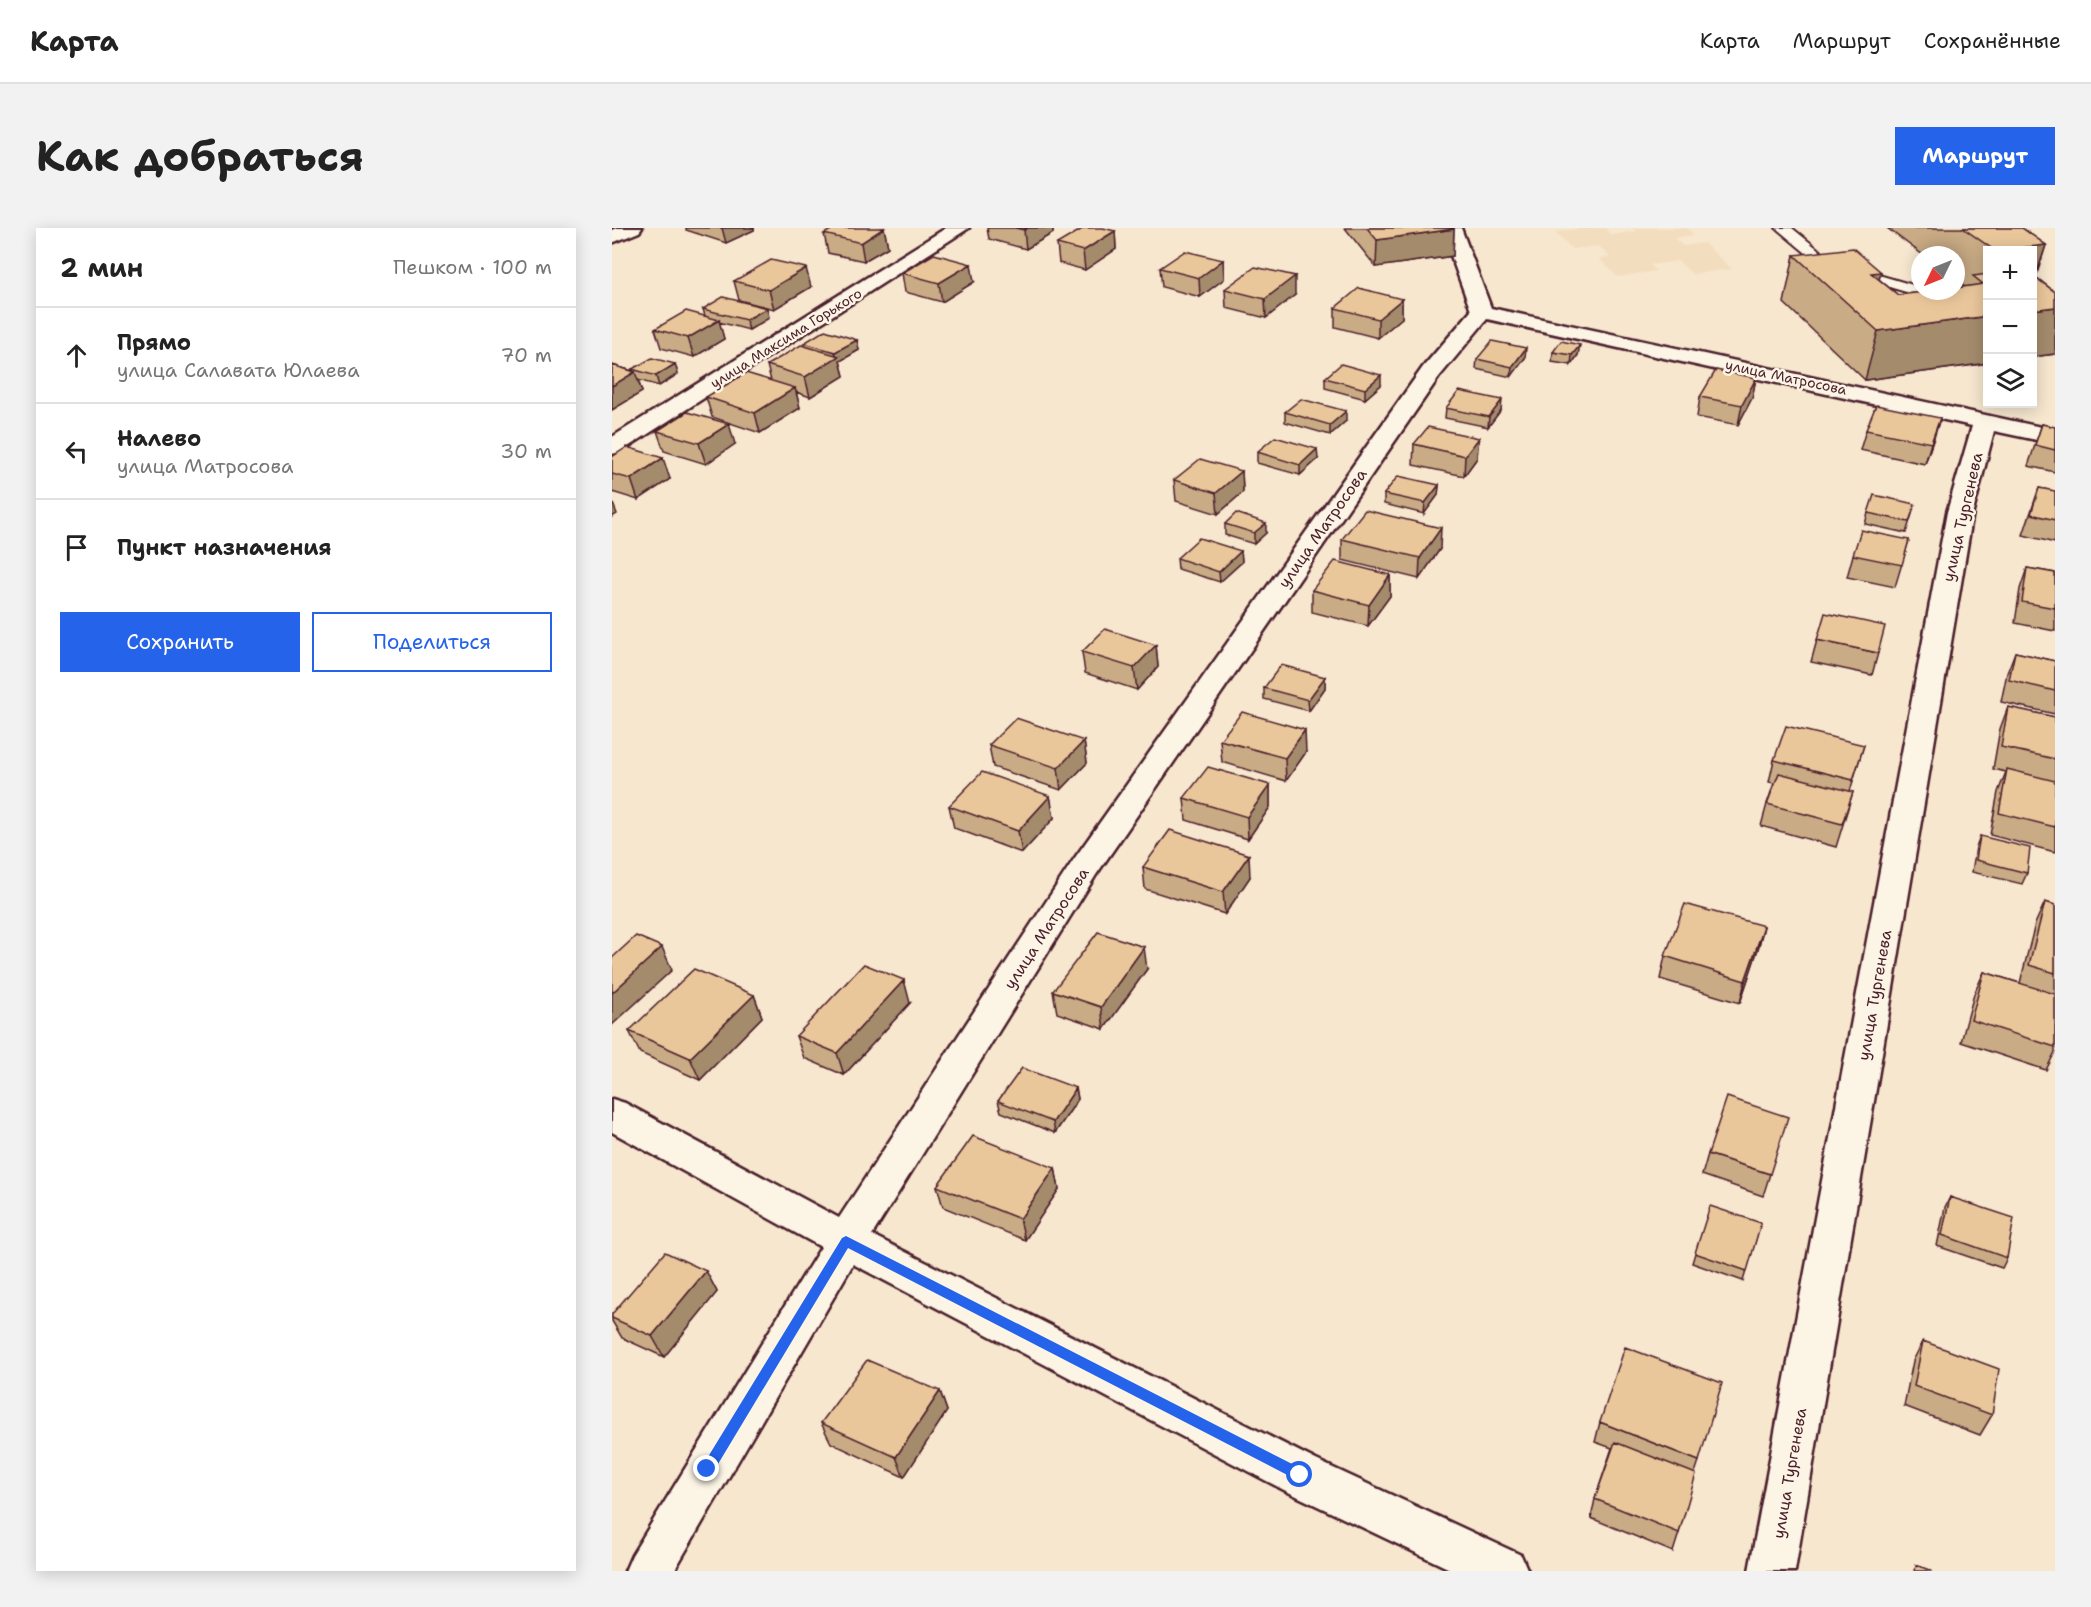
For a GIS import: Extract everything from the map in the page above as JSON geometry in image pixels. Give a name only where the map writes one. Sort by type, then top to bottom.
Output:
[{"type":"street","points":[[612,237],[632,228]]},
{"type":"street","name":"улица Максима Горького","points":[[612,447],[959,228]]},
{"type":"street","points":[[1451,228],[1482,312]]},
{"type":"street","name":"улица Матросова","points":[[648,1571],[846,1241],[1085,867],[1431,372],[1482,312],[2055,437]]},
{"type":"street","name":"улица Тургенева","points":[[1772,1571],[1960,512],[1985,420]]},
{"type":"street","points":[[612,1114],[846,1241],[1300,1475],[1505,1571]]},
{"type":"lane","points":[[1783,228],[1829,265],[1949,300],[1980,314]]},
{"type":"lane","points":[[1952,319],[1980,314]]},
{"type":"shaded area","points":[[1605,228],[1612,235],[1636,231],[1633,228],[1687,228],[1694,235],[1674,238],[1683,246],[1704,243],[1732,269],[1692,274],[1678,261],[1650,265],[1656,271],[1617,277],[1599,258],[1610,257],[1599,246],[1572,249],[1555,232]]},
{"type":"building","points":[[834,228],[884,228],[861,243],[824,234]]},
{"type":"building","points":[[1084,228],[1103,228],[1115,231],[1083,251],[1057,244]]},
{"type":"building","points":[[1367,228],[1454,228],[1454,229],[1377,240]]},
{"type":"building","points":[[1963,228],[2022,228],[2046,245],[2037,246],[1988,246]]},
{"type":"building","points":[[1853,248],[1881,272],[1871,273],[1898,295],[1911,293],[1911,300],[1965,300],[1965,287],[1983,284],[1983,317],[1878,331],[1794,255]]},
{"type":"building","points":[[1185,251],[1223,260],[1199,278],[1160,268]]},
{"type":"building","points":[[934,254],[971,264],[939,283],[902,273]]},
{"type":"building","points":[[771,260],[806,268],[769,290],[734,281]]},
{"type":"building","points":[[1255,267],[1295,276],[1265,299],[1225,289]]},
{"type":"building","points":[[1983,275],[1983,284],[1973,276]]},
{"type":"building","points":[[2037,279],[2055,292],[2055,307],[2037,309]]},
{"type":"building","points":[[1359,288],[1402,299],[1378,319],[1335,308]]},
{"type":"building","points":[[723,297],[767,308],[746,320],[703,309]]},
{"type":"building","points":[[686,311],[719,320],[688,338],[655,329]]},
{"type":"building","points":[[825,330],[857,340],[835,352],[804,343]]},
{"type":"building","points":[[1492,341],[1526,348],[1512,367],[1477,359]]},
{"type":"building","points":[[1561,341],[1580,345],[1572,355],[1553,352]]},
{"type":"building","points":[[801,345],[839,356],[805,377],[767,365]]},
{"type":"building","points":[[652,358],[675,364],[656,376],[632,369]]},
{"type":"building","points":[[1341,364],[1381,375],[1365,389],[1325,378]]},
{"type":"building","points":[[612,365],[635,372],[612,386]]},
{"type":"building","points":[[1716,370],[1756,378],[1742,405],[1700,397]]},
{"type":"building","points":[[746,373],[795,388],[755,413],[706,397]]},
{"type":"building","points":[[1459,391],[1502,400],[1489,417],[1446,408]]},
{"type":"building","points":[[1301,399],[1346,411],[1330,425],[1285,412]]},
{"type":"building","points":[[1876,405],[1940,418],[1931,443],[1866,430]]},
{"type":"building","points":[[687,412],[729,424],[699,443],[657,431]]},
{"type":"building","points":[[2042,424],[2055,427],[2055,450],[2035,445]]},
{"type":"building","points":[[1428,427],[1479,438],[1465,456],[1414,444]]},
{"type":"building","points":[[1275,437],[1317,449],[1300,465],[1257,452]]},
{"type":"building","points":[[627,447],[663,458],[631,479],[612,474],[612,457]]},
{"type":"building","points":[[1200,459],[1242,471],[1216,493],[1174,480]]},
{"type":"building","points":[[1398,476],[1439,485],[1425,503],[1384,494]]},
{"type":"building","points":[[2039,488],[2055,491],[2055,520],[2031,514]]},
{"type":"building","points":[[1874,495],[1915,504],[1909,522],[1868,513]]},
{"type":"building","points":[[1365,510],[1441,528],[1420,558],[1342,539]]},
{"type":"building","points":[[1236,513],[1266,523],[1254,533],[1225,524]]},
{"type":"building","points":[[1861,530],[1909,540],[1902,565],[1853,555]]},
{"type":"building","points":[[1199,538],[1241,551],[1219,572],[1177,558]]},
{"type":"building","points":[[1335,561],[1390,575],[1369,605],[1312,590]]},
{"type":"building","points":[[2027,568],[2055,573],[2055,608],[2022,602]]},
{"type":"building","points":[[1825,613],[1885,626],[1878,653],[1817,640]]},
{"type":"building","points":[[1105,629],[1156,645],[1134,668],[1082,652]]},
{"type":"building","points":[[2015,652],[2055,661],[2055,691],[2009,680]]},
{"type":"building","points":[[1281,665],[1325,677],[1308,700],[1264,688]]},
{"type":"building","points":[[2008,707],[2055,717],[2055,759],[2001,747]]},
{"type":"building","points":[[1242,712],[1305,730],[1285,758],[1220,740]]},
{"type":"building","points":[[1016,718],[1084,741],[1058,768],[989,745]]},
{"type":"building","points":[[1786,726],[1864,745],[1853,780],[1774,760]]},
{"type":"building","points":[[1208,767],[1270,785],[1247,817],[1184,798]]},
{"type":"building","points":[[2007,769],[2055,781],[2055,827],[1999,813]]},
{"type":"building","points":[[982,772],[1050,796],[1018,831],[949,806]]},
{"type":"building","points":[[1779,773],[1853,792],[1842,824],[1767,804]]},
{"type":"building","points":[[1170,830],[1249,855],[1223,892],[1143,867]]},
{"type":"building","points":[[1980,836],[2030,848],[2027,873],[1976,860]]},
{"type":"building","points":[[2045,902],[2055,905],[2055,973],[2029,965]]},
{"type":"building","points":[[1685,904],[1764,926],[1745,981],[1665,956]]},
{"type":"building","points":[[1098,932],[1144,947],[1101,1007],[1053,991]]},
{"type":"building","points":[[636,936],[662,947],[612,993],[612,958]]},
{"type":"building","points":[[864,964],[904,980],[837,1053],[796,1036]]},
{"type":"building","points":[[694,969],[754,995],[690,1058],[629,1031]]},
{"type":"building","points":[[1984,972],[2055,994],[2055,1047],[1971,1020]]},
{"type":"building","points":[[1022,1068],[1076,1088],[1053,1122],[998,1101]]},
{"type":"building","points":[[1727,1097],[1788,1117],[1770,1174],[1708,1154]]},
{"type":"building","points":[[973,1136],[1055,1168],[1020,1219],[937,1186]]},
{"type":"building","points":[[1950,1197],[2014,1218],[2007,1258],[1942,1235]]},
{"type":"building","points":[[1710,1206],[1761,1223],[1747,1271],[1695,1253]]},
{"type":"building","points":[[665,1252],[706,1271],[652,1336],[612,1318],[612,1314]]},
{"type":"building","points":[[1923,1341],[1999,1369],[1992,1415],[1914,1386]]},
{"type":"building","points":[[1625,1347],[1722,1383],[1699,1461],[1600,1422]]},
{"type":"building","points":[[867,1360],[940,1391],[896,1457],[821,1423]]},
{"type":"building","points":[[1615,1442],[1696,1474],[1679,1533],[1595,1499]]},
{"type":"building","points":[[1916,1565],[1932,1571],[1915,1571]]},
{"type":"route","points":[[707,1469],[846,1241],[1300,1475]]}]
